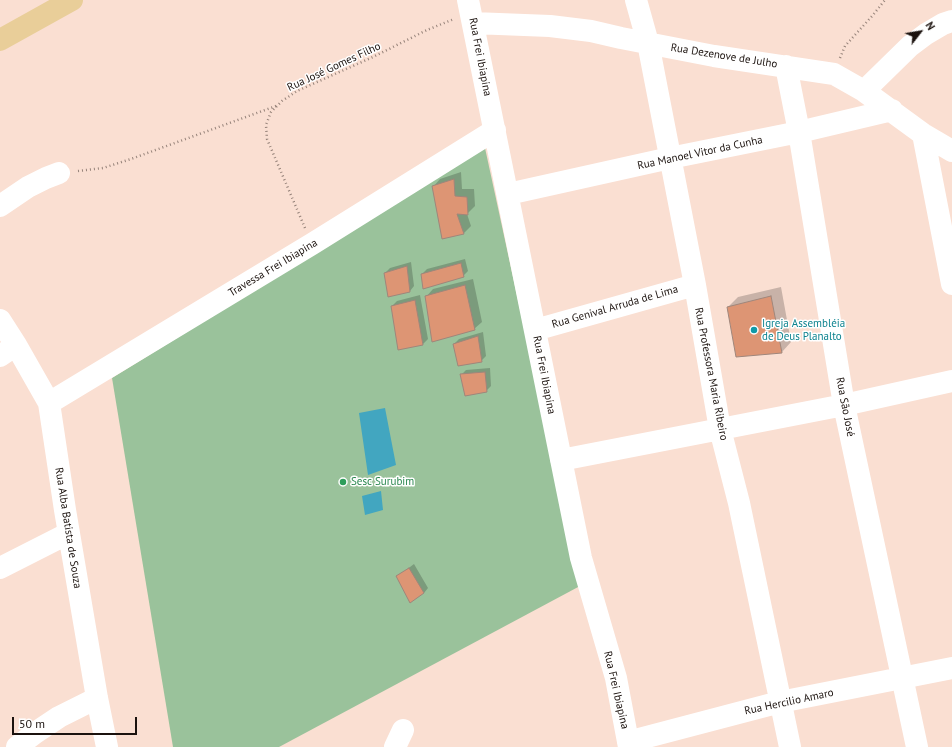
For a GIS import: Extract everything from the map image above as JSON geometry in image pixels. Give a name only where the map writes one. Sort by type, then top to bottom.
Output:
[{"type":"main road","points":[[0,40],[72,0]]},
{"type":"street","name":"Rua Professora Maria Ribeiro","points":[[636,0],[648,43],[695,285],[720,429],[739,503],[790,747]]},
{"type":"street","name":"Rua Dezenove de Julho","points":[[471,12],[550,26],[591,31],[714,56],[834,74],[864,91],[923,134],[952,151]]},
{"type":"street","name":"Rua Frei Ibiapina","points":[[471,12],[581,558],[616,678],[628,744]]},
{"type":"street","points":[[864,91],[910,46],[926,34],[943,24],[952,21]]},
{"type":"street","name":"Rua São José","points":[[786,66],[799,132],[844,405],[917,747]]},
{"type":"street","name":"Rua Manoel Vitor da Cunha","points":[[508,194],[670,158],[799,132],[892,110]]},
{"type":"street","name":"Travessa Frei Ibiapina","points":[[49,403],[312,244],[495,130]]},
{"type":"street","points":[[923,134],[952,284]]},
{"type":"street","points":[[0,206],[28,187],[59,173]]},
{"type":"street","name":"Rua Genival Arruda de Lima","points":[[535,330],[695,285]]},
{"type":"street","name":"Rua Alba Batista de Souza","points":[[0,320],[8,350],[49,403],[68,533],[107,747]]},
{"type":"street","points":[[561,460],[844,405],[952,381]]},
{"type":"street","points":[[0,568],[68,533]]},
{"type":"street","name":"Rua Hercilio Amaro","points":[[628,744],[780,702],[903,679],[952,668]]},
{"type":"street","points":[[16,747],[60,717],[97,698]]},
{"type":"path","points":[[834,74],[845,46],[873,15],[884,0]]},
{"type":"path","name":"Rua José Gomes Filho","points":[[312,244],[267,139],[266,125],[271,112],[278,105],[298,91],[373,58],[448,21],[471,12]]},
{"type":"path","points":[[59,173],[103,168],[278,105]]},
{"type":"green space","name":"Sesc Surubim","points":[[485,148],[580,586],[279,747],[173,747],[112,378]]},
{"type":"water","points":[[385,408],[396,465],[368,475],[359,413]]},
{"type":"water","points":[[381,491],[383,510],[365,515],[362,496]]},
{"type":"building","points":[[454,179],[455,196],[467,197],[468,215],[457,214],[464,234],[442,239],[432,186]]},
{"type":"building","points":[[461,263],[464,277],[423,289],[421,274]]},
{"type":"building","points":[[407,266],[410,292],[388,297],[384,273]]},
{"type":"building","points":[[465,285],[475,330],[432,342],[425,296]]},
{"type":"building","name":"Igreja Assembléia de Deus Planalto","points":[[771,296],[782,353],[736,357],[727,307]]},
{"type":"building","points":[[415,300],[423,345],[398,350],[391,306]]},
{"type":"building","points":[[478,336],[482,362],[458,366],[453,344]]},
{"type":"building","points":[[485,372],[487,392],[465,396],[460,374]]},
{"type":"building","points":[[409,568],[424,593],[410,603],[396,576]]},
{"type":"place","name":"Igreja Assembléia de Deus Planalto","points":[[754,330]]},
{"type":"place","name":"Sesc Surubim","points":[[343,482]]}]
